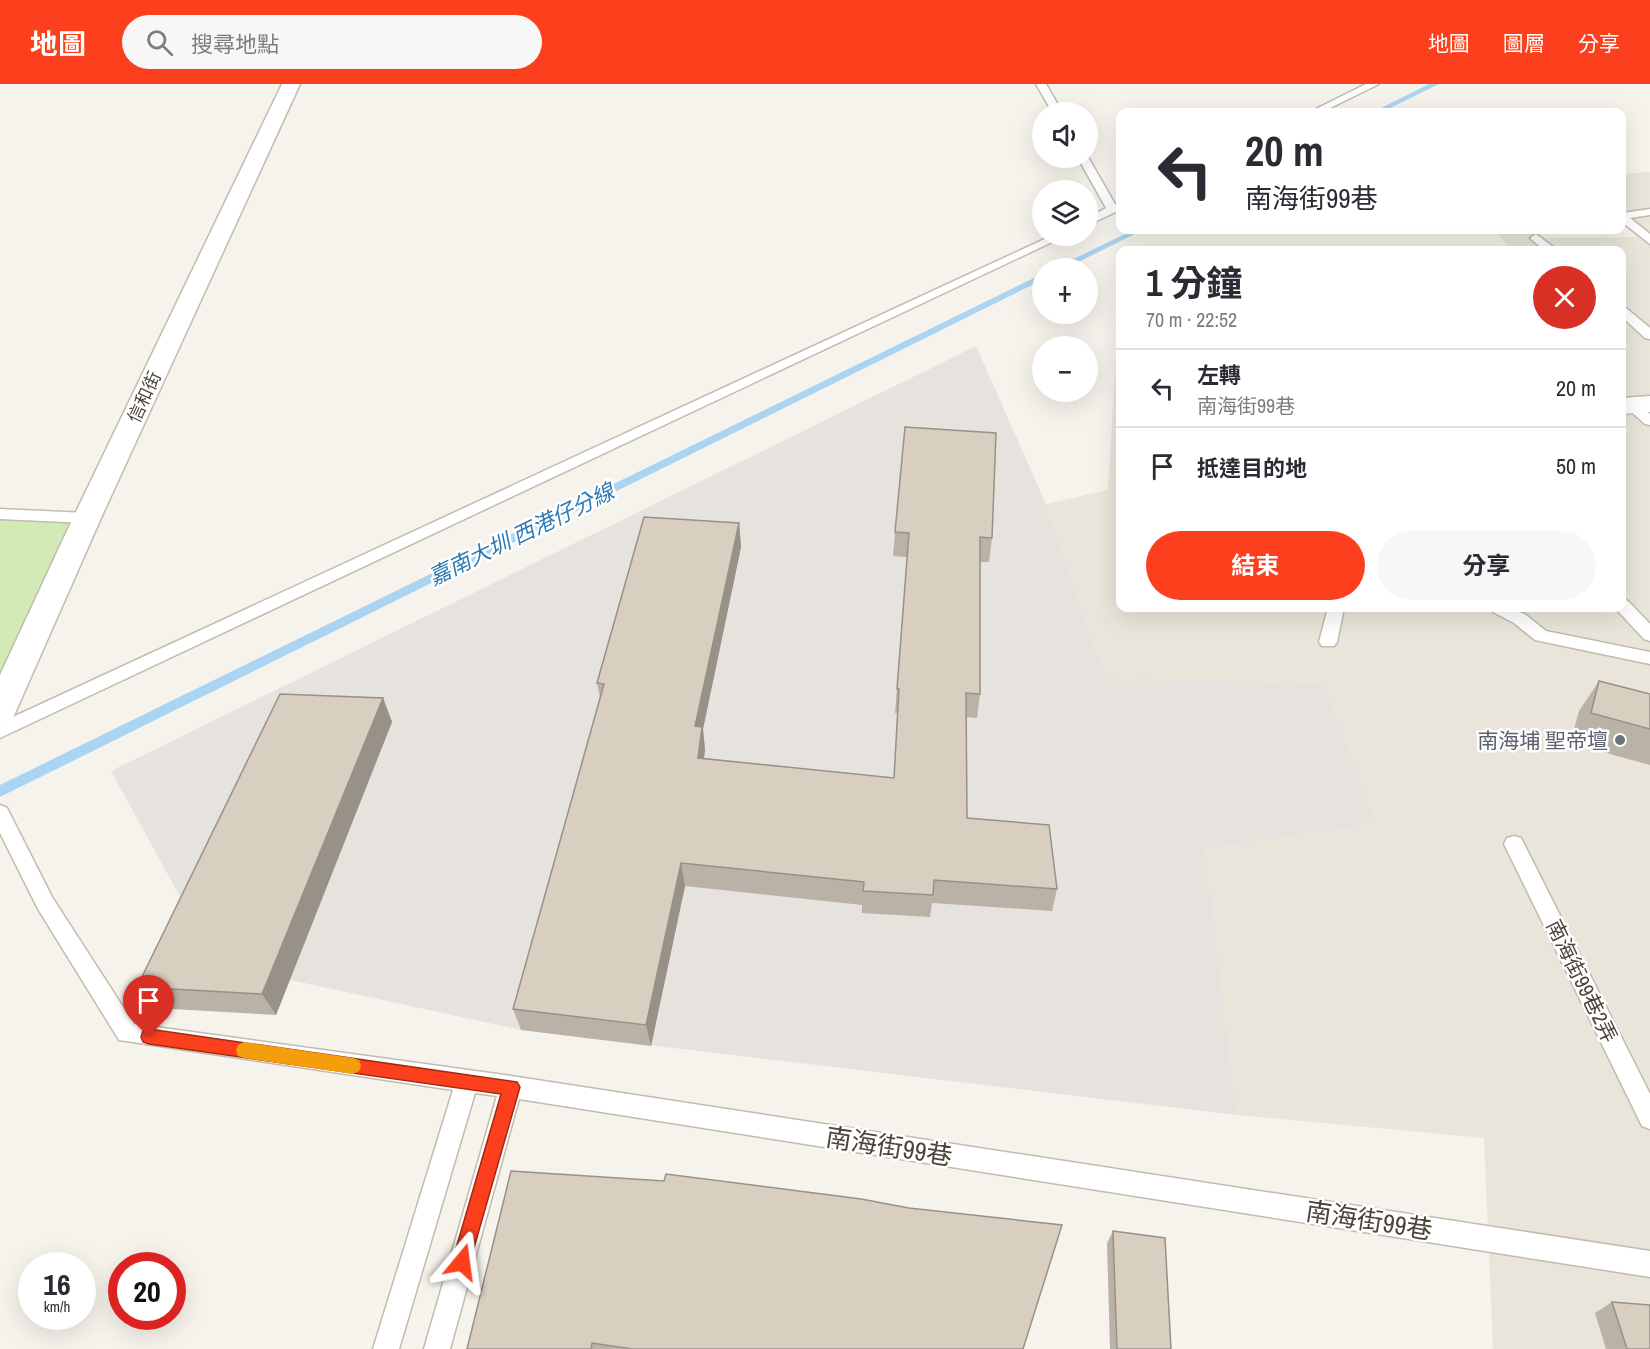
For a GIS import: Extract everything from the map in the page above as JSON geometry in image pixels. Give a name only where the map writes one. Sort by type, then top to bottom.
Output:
[{"type":"street","name":"信和街","points":[[0,711],[87,518],[291,84]]},
{"type":"lane","points":[[1041,84],[1051,102]]},
{"type":"lane","points":[[1323,108],[1374,84]]},
{"type":"lane","points":[[1090,168],[1116,207]]},
{"type":"lane","points":[[1098,217],[1116,208]]},
{"type":"lane","points":[[1626,216],[1650,213]]},
{"type":"lane","points":[[1626,220],[1650,240]]},
{"type":"lane","points":[[1536,238],[1546,246]]},
{"type":"lane","points":[[0,731],[1038,246]]},
{"type":"lane","points":[[1626,314],[1650,335]]},
{"type":"lane","points":[[0,514],[87,518]]},
{"type":"lane","points":[[1626,609],[1650,635]]},
{"type":"lane","points":[[1328,642],[1335,612]]},
{"type":"lane","points":[[1507,612],[1520,619],[1541,636],[1650,658]]},
{"type":"lane","name":"南海街99巷","points":[[4,821],[45,903],[127,1034],[511,1087],[1650,1264]]},
{"type":"lane","name":"南海街99巷2弄","points":[[1515,844],[1650,1118]]},
{"type":"lane","points":[[386,1349],[467,1082]]},
{"type":"lane","points":[[437,1349],[511,1087]]},
{"type":"shaded area","points":[[1650,172],[1650,1349],[1493,1349],[1484,1138],[1237,1115],[1206,849],[1377,824],[1322,683],[1106,677],[1046,504],[1108,490],[1116,358],[1116,612],[1626,612],[1626,246],[1507,246],[1498,234],[1536,234],[1537,238],[1637,237],[1626,224],[1626,174]]},
{"type":"shaded area","points":[[976,346],[1046,504],[1106,677],[1323,683],[1377,824],[1206,849],[1237,1115],[521,1030],[217,964],[111,771]]},
{"type":"green space","points":[[0,514],[87,518],[0,694]]},
{"type":"building","points":[[905,427],[996,433],[992,538],[980,537],[980,694],[966,693],[967,818],[1049,825],[1057,889],[934,880],[933,895],[863,891],[864,882],[681,863],[646,1025],[513,1009],[604,684],[597,683],[644,517],[739,523],[695,726],[702,727],[698,758],[894,778],[899,689],[897,689],[909,533],[895,532]]},
{"type":"building","points":[[1599,681],[1650,694],[1650,729],[1591,713]]},
{"type":"building","points":[[280,694],[383,698],[262,994],[137,987]]},
{"type":"building","points":[[511,1171],[664,1181],[666,1174],[861,1199],[909,1208],[1062,1225],[1023,1349],[633,1349],[592,1343],[591,1349],[467,1349]]},
{"type":"building","points":[[1113,1231],[1165,1238],[1171,1349],[1117,1349]]},
{"type":"building","points":[[1612,1302],[1650,1305],[1650,1349],[1627,1349]]},
{"type":"waterway","name":"嘉南大圳 西港仔分線","points":[[1385,108],[1435,84]]},
{"type":"waterway","name":"嘉南大圳 西港仔分線","points":[[1081,258],[1131,234]]},
{"type":"waterway","name":"嘉南大圳 西港仔分線","points":[[0,791],[1032,282]]},
{"type":"slow traffic","points":[[244,1050],[353,1066]]},
{"type":"place","name":"南海埔 聖帝壇","points":[[1620,740]]},
{"type":"route","points":[[149,1037],[511,1087],[462,1262]]}]
